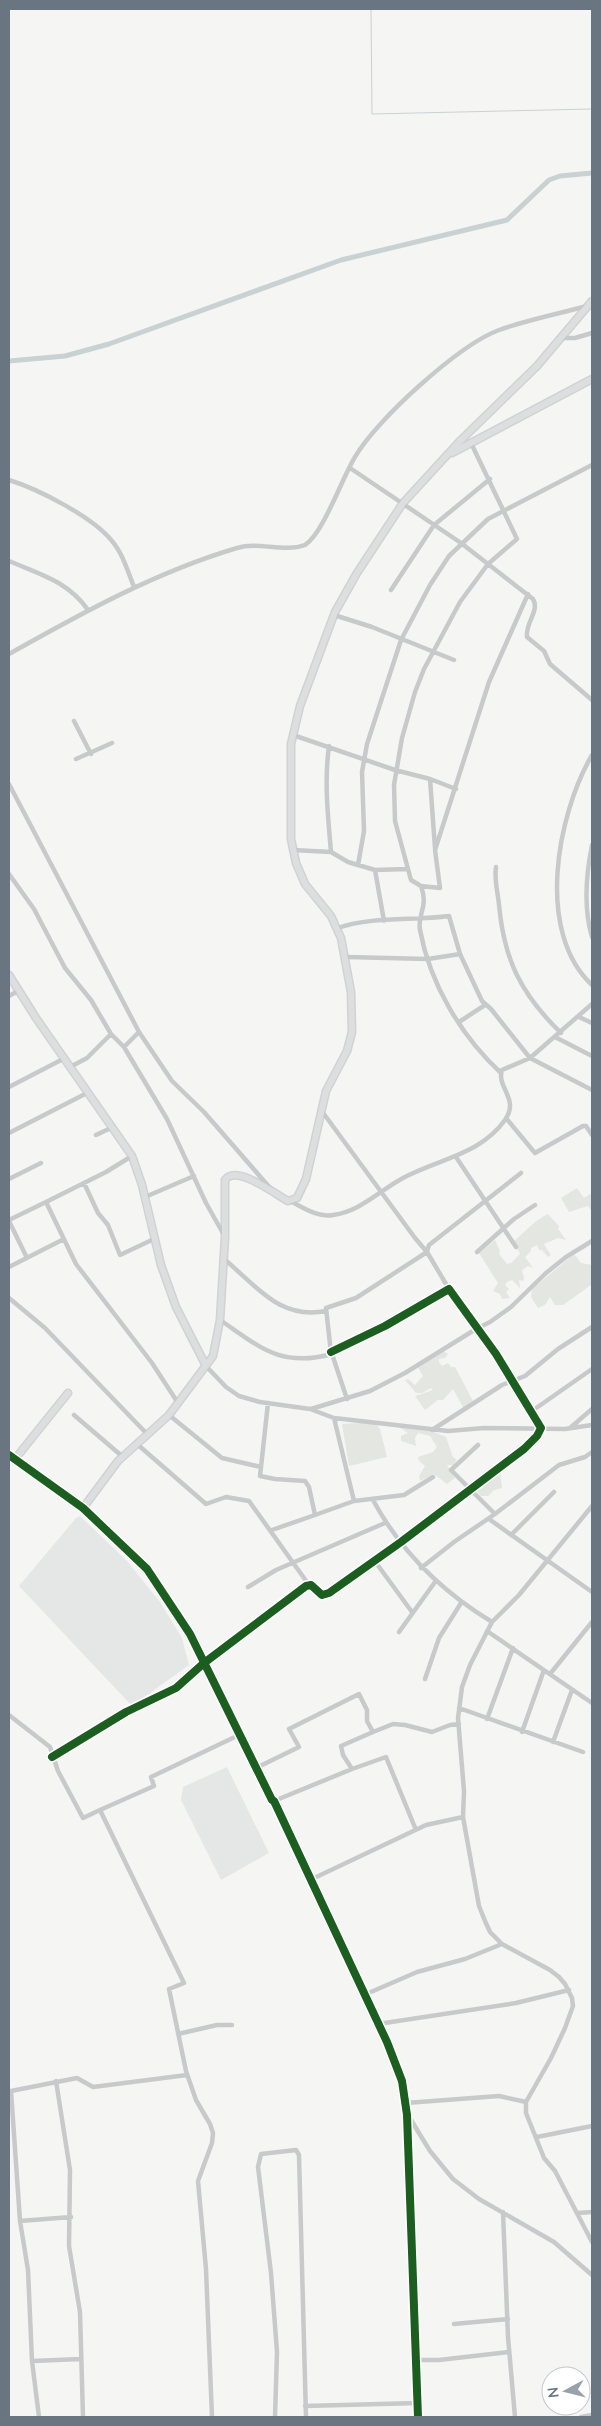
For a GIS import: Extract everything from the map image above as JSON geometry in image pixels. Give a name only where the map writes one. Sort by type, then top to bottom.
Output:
[{"type":"main road","points":[[83,1508],[111,1469],[169,1415],[206,1366],[216,1348],[220,1320],[224,1237],[223,1186],[227,1177],[241,1176],[290,1201],[297,1198],[306,1179],[321,1110],[331,1079],[351,1042],[352,1008],[346,957],[338,928],[331,916],[305,884],[293,850],[289,811],[293,735],[300,706],[334,615],[356,573],[403,503],[536,366],[590,303]]},
{"type":"main road","points":[[448,455],[592,379]]},
{"type":"main road","points":[[9,975],[18,991],[72,1066],[132,1156],[145,1197],[154,1239],[176,1307],[206,1366]]},
{"type":"main road","points":[[68,1393],[12,1457],[83,1508],[147,1569],[180,1615],[274,1801],[397,2066],[407,2114],[418,2417]]},
{"type":"street","points":[[9,654],[134,587],[246,545],[293,548],[305,546],[319,529],[368,437],[422,383],[482,339],[499,330],[590,303]]},
{"type":"street","points":[[560,338],[575,338],[592,333]]},
{"type":"street","points":[[430,779],[435,850],[440,888],[421,886],[412,880],[407,869],[395,821],[395,770],[415,692],[424,669],[435,652],[450,619],[488,564],[517,539],[505,510],[471,443]]},
{"type":"street","points":[[358,865],[364,831],[361,790],[367,744],[401,640],[430,585],[449,556],[488,519],[592,465]]},
{"type":"street","points":[[350,468],[461,543],[528,594],[536,602],[536,606],[526,629],[527,637],[544,651],[550,664],[592,700]]},
{"type":"street","points":[[391,590],[434,525],[490,479]]},
{"type":"street","points":[[9,480],[67,507],[102,532],[117,548],[134,587]]},
{"type":"street","points":[[9,561],[60,583],[74,593],[88,610]]},
{"type":"street","points":[[435,850],[489,682],[528,594]]},
{"type":"street","points":[[334,615],[372,627],[454,660]]},
{"type":"street","points":[[74,721],[91,754]]},
{"type":"street","points":[[293,735],[456,789]]},
{"type":"street","points":[[76,759],[112,744]]},
{"type":"street","points":[[329,746],[326,766],[326,794],[331,852]]},
{"type":"street","points":[[592,754],[583,770],[573,796],[556,877],[558,918],[565,941],[574,963],[592,985]]},
{"type":"street","points":[[9,784],[139,1032],[172,1081],[204,1112],[272,1191]]},
{"type":"street","points":[[592,845],[586,885],[587,912],[592,936]]},
{"type":"street","points":[[293,850],[331,852],[358,865],[376,870],[407,869]]},
{"type":"street","points":[[496,867],[495,878],[501,928],[512,968],[532,1002],[561,1032]]},
{"type":"street","points":[[376,870],[384,921]]},
{"type":"street","points":[[9,874],[34,909],[65,968],[91,1000],[111,1034],[124,1047],[168,1119],[224,1237]]},
{"type":"street","points":[[290,1201],[314,1213],[327,1216],[355,1208],[402,1178],[456,1157],[477,1146],[506,1118],[510,1101],[501,1073],[489,1062],[447,1005],[428,959],[419,920],[425,906],[421,886]]},
{"type":"street","points":[[338,928],[352,923],[419,920],[449,916],[460,954],[482,1001],[530,1058],[592,1090]]},
{"type":"street","points":[[346,957],[428,959],[460,954]]},
{"type":"street","points":[[9,996],[18,991]]},
{"type":"street","points":[[501,1073],[509,1066],[530,1058],[592,1004]]},
{"type":"street","points":[[459,1022],[486,1005]]},
{"type":"street","points":[[579,1017],[592,1023]]},
{"type":"street","points":[[124,1047],[139,1032]]},
{"type":"street","points":[[72,1066],[88,1058],[111,1034]]},
{"type":"street","points":[[554,1037],[592,1056]]},
{"type":"street","points":[[9,1087],[65,1058]]},
{"type":"street","points":[[9,1133],[89,1092]]},
{"type":"street","points":[[321,1110],[381,1193],[427,1252],[449,1289],[492,1349],[541,1428]]},
{"type":"street","points":[[506,1118],[534,1153],[582,1126],[586,1126],[592,1135]]},
{"type":"street","points":[[96,1136],[114,1127]]},
{"type":"street","points":[[27,1258],[9,1221],[132,1156]]},
{"type":"street","points":[[456,1157],[516,1247]]},
{"type":"street","points":[[9,1179],[41,1163]]},
{"type":"street","points":[[347,1399],[331,1353],[326,1311],[328,1306],[356,1298],[427,1252],[429,1245],[521,1172]]},
{"type":"street","points":[[145,1197],[194,1176]]},
{"type":"street","points":[[84,1183],[98,1213],[108,1225],[120,1255],[154,1239]]},
{"type":"street","points":[[46,1202],[87,1280],[147,1355],[178,1403]]},
{"type":"street","points":[[477,1252],[503,1229],[535,1205]]},
{"type":"street","points":[[9,1267],[64,1239]]},
{"type":"street","points":[[310,1409],[370,1391],[405,1373],[490,1322],[511,1307],[546,1272],[592,1241]]},
{"type":"street","points":[[223,1258],[280,1306],[307,1313],[326,1311]]},
{"type":"street","points":[[220,1320],[265,1351],[279,1356],[300,1358],[331,1353],[385,1326],[449,1289]]},
{"type":"street","points":[[9,1298],[45,1328],[148,1435]]},
{"type":"street","points":[[432,1430],[502,1385],[525,1376],[558,1349],[592,1327]]},
{"type":"street","points":[[206,1366],[232,1392],[248,1399],[310,1409],[334,1418],[448,1431],[475,1428],[569,1429],[592,1425]]},
{"type":"street","points":[[532,1411],[592,1369]]},
{"type":"street","points":[[268,1403],[260,1476],[305,1481],[309,1488],[315,1515]]},
{"type":"street","points":[[569,1429],[592,1409]]},
{"type":"street","points":[[74,1415],[123,1457]]},
{"type":"street","points":[[169,1415],[222,1458],[261,1467]]},
{"type":"street","points":[[334,1418],[354,1501]]},
{"type":"street","points":[[138,1444],[156,1463],[206,1504],[226,1497],[246,1499],[272,1530],[309,1584],[322,1595],[401,1542],[524,1449],[537,1436],[541,1428]]},
{"type":"street","points":[[478,1445],[451,1470],[495,1514]]},
{"type":"street","points":[[421,1568],[559,1465],[585,1457],[592,1452]]},
{"type":"street","points":[[272,1530],[354,1501],[404,1495],[433,1477]]},
{"type":"street","points":[[511,1535],[554,1492]]},
{"type":"street","points":[[373,1500],[385,1523],[421,1568],[461,1603],[492,1622]]},
{"type":"street","points":[[592,1506],[547,1562],[492,1622],[470,1665],[462,1687],[459,1708],[464,1791],[462,1817],[479,1906],[490,1932],[502,1944],[550,1970],[569,1990],[572,2006],[565,2028],[551,2058],[526,2102],[526,2118],[537,2137],[544,2158],[555,2171],[592,2242]]},
{"type":"street","points":[[489,1519],[547,1562],[592,1592]]},
{"type":"street","points":[[248,1587],[260,1578],[385,1523]]},
{"type":"street","points":[[374,1560],[412,1612]]},
{"type":"street","points":[[400,1632],[412,1612],[435,1582]]},
{"type":"street","points":[[52,1757],[126,1712],[176,1688],[204,1663],[309,1584]]},
{"type":"street","points":[[425,1679],[439,1638],[461,1603]]},
{"type":"street","points":[[550,1674],[592,1622]]},
{"type":"street","points":[[487,1630],[592,1702]]},
{"type":"street","points":[[487,1718],[513,1648]]},
{"type":"street","points":[[522,1732],[544,1670]]},
{"type":"street","points":[[553,1742],[572,1690]]},
{"type":"street","points":[[256,1768],[299,1747],[289,1729],[359,1694],[367,1710],[367,1721],[373,1732]]},
{"type":"street","points":[[459,1708],[522,1732],[583,1752]]},
{"type":"street","points":[[9,1715],[50,1747],[52,1757],[83,1818],[154,1786],[151,1777],[165,1769],[240,1735]]},
{"type":"street","points":[[352,1768],[343,1755],[341,1746],[373,1732],[393,1724],[432,1732],[450,1725],[459,1724]]},
{"type":"street","points":[[274,1801],[352,1768],[386,1757],[416,1830]]},
{"type":"street","points":[[100,1810],[184,1983],[169,1989],[187,2075],[196,2100],[213,2133],[212,2143],[198,2181],[206,2268],[212,2417]]},
{"type":"street","points":[[310,1880],[416,1830],[462,1817]]},
{"type":"street","points":[[364,1995],[417,1972],[465,1959],[502,1944]]},
{"type":"street","points":[[378,2024],[516,2003],[569,1990]]},
{"type":"street","points":[[178,2034],[217,2025],[232,2025]]},
{"type":"street","points":[[39,2417],[32,2361],[28,2270],[20,2220],[11,2091],[79,2078],[93,2087],[187,2075]]},
{"type":"street","points":[[56,2081],[70,2170],[70,2246],[80,2312],[82,2417]]},
{"type":"street","points":[[406,2103],[494,2096],[526,2102]]},
{"type":"street","points":[[407,2114],[430,2151],[453,2180],[466,2191],[554,2242],[592,2275]]},
{"type":"street","points":[[537,2137],[592,2126]]},
{"type":"street","points":[[275,2417],[277,2352],[271,2273],[258,2175],[258,2159],[263,2152],[296,2150],[299,2155],[306,2417]]},
{"type":"street","points":[[503,2212],[509,2352],[515,2417]]},
{"type":"street","points":[[578,2213],[592,2212]]},
{"type":"street","points":[[20,2220],[71,2217]]},
{"type":"street","points":[[454,2324],[508,2319]]},
{"type":"street","points":[[416,2360],[439,2360],[509,2352]]},
{"type":"street","points":[[32,2361],[81,2359]]},
{"type":"street","points":[[305,2406],[418,2403]]},
{"type":"street","points":[[581,2417],[592,2415]]},
{"type":"shaded area","points":[[577,1188],[584,1198],[592,1193],[592,1212],[588,1206],[569,1212],[561,1198]]},
{"type":"shaded area","points":[[548,1214],[559,1226],[558,1229],[566,1240],[558,1238],[544,1244],[551,1255],[548,1257],[542,1250],[539,1250],[537,1245],[531,1248],[531,1251],[525,1257],[533,1268],[528,1266],[522,1270],[524,1278],[523,1281],[519,1280],[520,1288],[512,1280],[507,1282],[505,1285],[509,1289],[506,1292],[510,1298],[502,1299],[500,1294],[493,1291],[498,1283],[479,1253],[495,1240],[500,1251],[499,1254],[507,1264],[511,1263],[520,1254],[514,1241],[535,1222]]},
{"type":"shaded area","points":[[573,1255],[581,1263],[592,1265],[591,1285],[563,1305],[555,1305],[550,1297],[545,1305],[538,1308],[531,1297],[532,1289]]},
{"type":"shaded area","points":[[443,1351],[448,1354],[445,1358],[439,1359],[439,1362],[442,1366],[448,1363],[451,1367],[455,1367],[473,1401],[464,1409],[453,1389],[443,1400],[438,1400],[425,1410],[415,1396],[433,1390],[431,1388],[422,1393],[416,1393],[405,1380],[408,1379],[415,1385],[423,1376],[417,1366]]},
{"type":"shaded area","points":[[342,1424],[376,1424],[380,1429],[387,1457],[349,1466]]},
{"type":"shaded area","points":[[401,1426],[429,1430],[446,1437],[453,1457],[457,1460],[453,1465],[447,1465],[455,1478],[447,1484],[434,1474],[420,1481],[419,1476],[425,1466],[419,1461],[418,1457],[433,1452],[437,1447],[430,1436],[418,1433],[415,1438],[416,1446],[401,1441],[401,1436],[408,1433],[400,1428]]},
{"type":"shaded area","points":[[500,1471],[502,1488],[494,1490],[488,1496],[481,1496],[476,1490]]},
{"type":"shaded area","points":[[80,1516],[127,1561],[160,1602],[182,1638],[189,1665],[132,1706],[19,1586],[76,1518]]},
{"type":"shaded area","points":[[227,1767],[269,1853],[221,1880],[181,1800],[183,1787]]},
{"type":"waterway","points":[[371,9],[372,114],[592,109]]},
{"type":"waterway","points":[[9,361],[65,356],[109,344],[341,260],[507,220],[549,180],[560,176],[592,173]]},
{"type":"cycle path","points":[[52,1757],[126,1712],[176,1688],[204,1663],[306,1586],[311,1585],[322,1595],[329,1593],[401,1542],[524,1449],[537,1436],[541,1428],[496,1354],[449,1289],[385,1326],[331,1352]]},
{"type":"cycle path","points":[[9,1455],[83,1508],[147,1569],[190,1634],[274,1801],[387,2042],[402,2081],[407,2115],[418,2417]]}]
